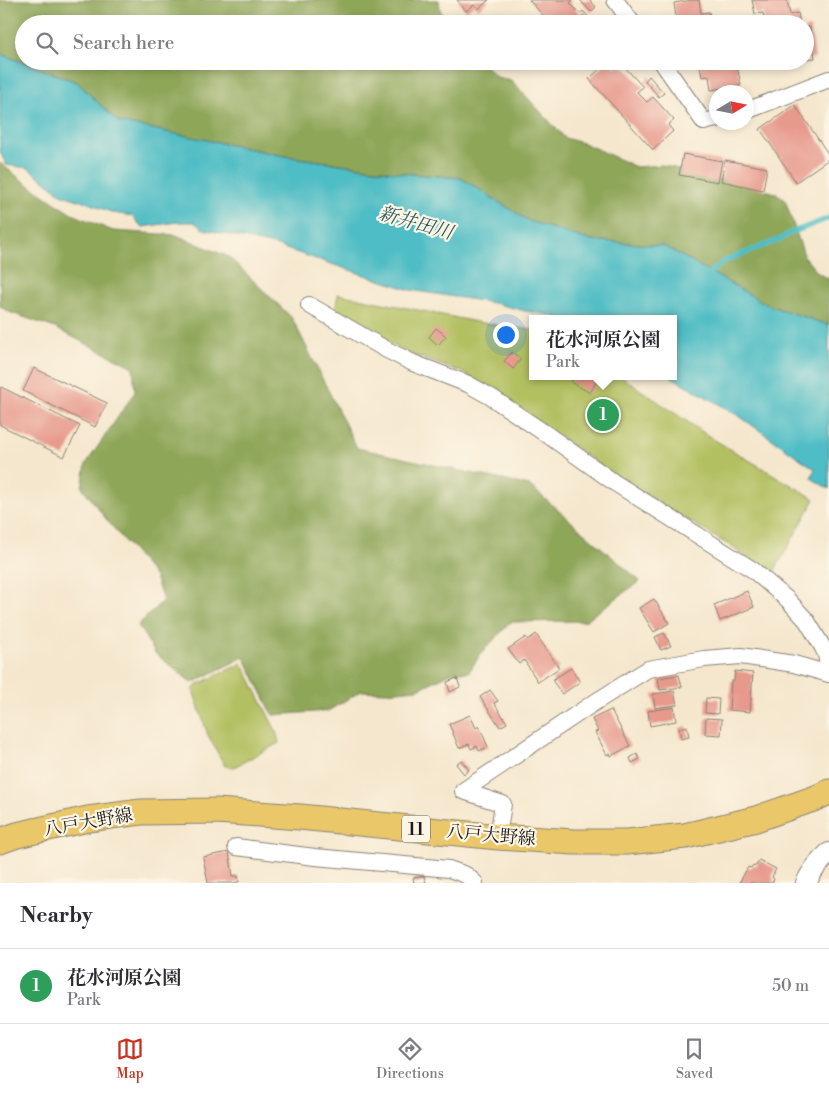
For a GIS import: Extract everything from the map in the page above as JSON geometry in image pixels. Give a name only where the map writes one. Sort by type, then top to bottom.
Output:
[{"type":"main road","name":"八戸大野線","points":[[0,841],[17,835],[97,818],[141,812],[217,811],[310,818],[498,837],[574,842],[627,842],[685,836],[756,819],[829,792]]},
{"type":"street","points":[[616,0],[627,15]]},
{"type":"street","points":[[667,70],[704,122],[709,121]]},
{"type":"street","points":[[754,108],[829,79]]},
{"type":"street","points":[[309,305],[387,350],[413,363],[468,384],[491,397],[615,483],[752,570],[788,600],[807,621],[826,654],[829,674],[794,664],[741,656],[648,669],[589,706],[463,791],[503,804],[498,837]]},
{"type":"street","points":[[236,847],[315,857],[449,869],[466,875],[475,883]]},
{"type":"street","points":[[806,883],[822,859],[829,853]]},
{"type":"green space","points":[[0,0],[439,0],[442,15],[15,15],[15,59],[0,52]]},
{"type":"green space","points":[[44,70],[490,70],[497,77],[511,80],[565,138],[586,144],[636,167],[662,165],[776,193],[785,200],[805,258],[819,274],[829,279],[829,325],[770,306],[664,246],[589,240],[529,221],[461,178],[401,173],[285,156],[118,122],[77,82]]},
{"type":"green space","points":[[0,163],[70,213],[113,231],[176,235],[229,257],[292,318],[357,448],[530,486],[640,581],[585,621],[511,622],[482,652],[469,672],[453,672],[418,689],[386,692],[361,691],[328,711],[273,715],[244,657],[192,683],[155,653],[138,625],[163,600],[155,577],[106,519],[82,487],[86,464],[135,392],[133,367],[55,328],[9,312],[0,306]]},
{"type":"green space","points":[[338,294],[482,323],[529,329],[529,380],[626,380],[713,439],[815,499],[772,575],[732,547],[620,479],[494,391],[462,372],[410,354],[334,316]]},
{"type":"green space","points":[[242,663],[276,731],[279,743],[232,768],[225,766],[208,735],[193,690],[197,685]]},
{"type":"water","name":"新井田川","points":[[0,52],[15,59],[15,70],[44,70],[77,82],[118,122],[285,156],[401,173],[461,178],[529,221],[589,240],[664,246],[770,306],[829,325],[829,489],[811,478],[815,469],[739,416],[677,380],[677,315],[551,315],[525,311],[494,303],[410,290],[274,245],[203,229],[194,222],[178,222],[142,227],[132,216],[113,213],[63,195],[28,168],[6,165],[0,151]]},
{"type":"building","points":[[457,0],[489,0],[478,9],[474,5],[466,11]]},
{"type":"building","points":[[529,0],[573,0],[570,3],[580,14],[583,11],[587,15],[543,15]]},
{"type":"building","points":[[580,0],[590,0],[596,7],[591,12]]},
{"type":"building","points":[[699,0],[701,13],[709,12],[710,15],[676,15],[674,3]]},
{"type":"building","points":[[752,0],[787,0],[790,15],[763,15],[763,13],[755,14]]},
{"type":"building","points":[[598,70],[627,70],[643,87],[637,92],[647,102],[653,97],[674,120],[668,125],[673,131],[653,150],[589,79]]},
{"type":"building","points":[[701,70],[738,70],[741,85],[710,85],[709,76],[702,77]]},
{"type":"building","points":[[649,76],[664,93],[659,97],[645,81]]},
{"type":"building","points":[[795,105],[829,155],[829,159],[796,182],[760,129]]},
{"type":"building","points":[[683,154],[722,161],[718,182],[679,175]]},
{"type":"building","points":[[725,160],[767,168],[763,190],[721,181]]},
{"type":"building","points":[[436,328],[446,336],[438,345],[429,337]]},
{"type":"building","points":[[512,352],[521,359],[513,369],[504,361]]},
{"type":"building","points":[[34,368],[107,403],[95,427],[23,391]]},
{"type":"building","points":[[572,380],[597,380],[590,393],[571,382]]},
{"type":"building","points":[[1,387],[80,426],[64,457],[0,425]]},
{"type":"building","points":[[747,591],[754,607],[720,621],[714,605]]},
{"type":"building","points":[[654,599],[669,623],[654,632],[639,608]]},
{"type":"building","points":[[664,633],[671,646],[661,650],[655,637]]},
{"type":"building","points":[[536,634],[559,668],[538,682],[524,660],[519,664],[508,649],[526,637],[528,640]]},
{"type":"building","points":[[571,668],[580,682],[562,694],[552,680]]},
{"type":"building","points":[[735,671],[753,673],[750,712],[729,710],[731,681],[734,681]]},
{"type":"building","points":[[679,675],[682,687],[660,690],[658,678]]},
{"type":"building","points":[[457,678],[460,687],[450,692],[447,682]]},
{"type":"building","points":[[490,690],[498,701],[494,703],[507,723],[500,727],[480,697]]},
{"type":"building","points":[[674,691],[677,705],[655,708],[653,694]]},
{"type":"building","points":[[706,698],[719,699],[718,714],[705,713]]},
{"type":"building","points":[[674,707],[676,721],[650,726],[648,711]]},
{"type":"building","points":[[611,710],[630,746],[611,756],[610,753],[607,755],[595,732],[598,731],[592,719]]},
{"type":"building","points":[[470,715],[476,728],[479,726],[488,747],[479,751],[477,746],[471,749],[469,744],[459,748],[449,724]]},
{"type":"building","points":[[706,718],[722,719],[721,735],[705,734]]},
{"type":"building","points":[[687,726],[689,737],[681,739],[679,728]]},
{"type":"building","points":[[637,754],[640,759],[632,763],[630,758]]},
{"type":"building","points":[[461,760],[469,770],[464,774],[456,764]]},
{"type":"building","points":[[229,852],[233,876],[238,876],[239,882],[208,883],[203,857]]},
{"type":"building","points":[[759,860],[776,869],[772,877],[774,879],[772,883],[739,883],[748,867],[756,866]]},
{"type":"building","points":[[424,876],[426,883],[414,883],[413,878]]},
{"type":"waterway","points":[[705,276],[725,261],[829,218]]},
{"type":"place","name":"花水河原公園","points":[[603,415]]}]
